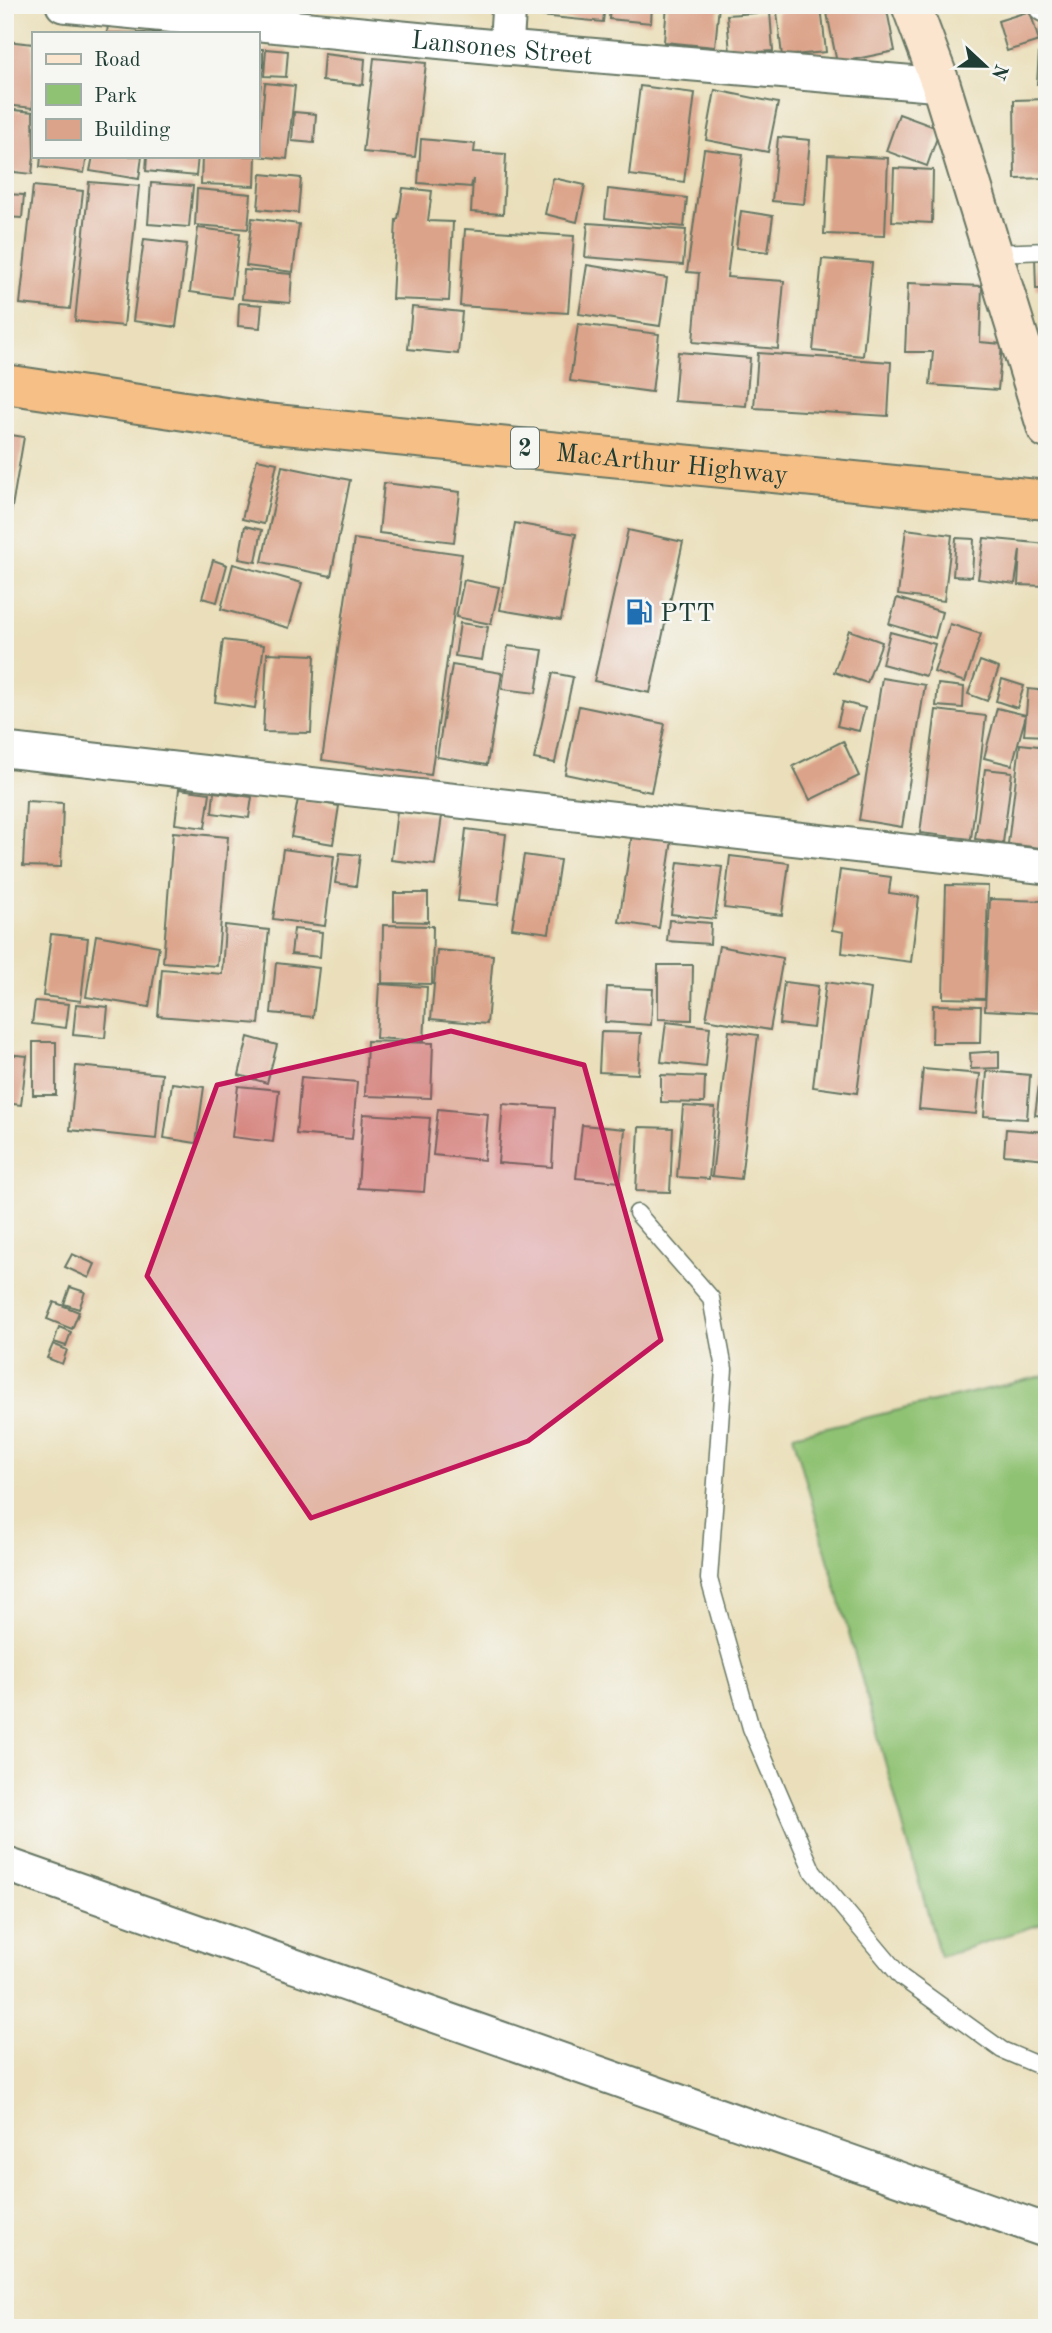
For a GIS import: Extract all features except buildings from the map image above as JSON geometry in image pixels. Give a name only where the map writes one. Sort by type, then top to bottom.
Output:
[{"type":"highway","name":"MacArthur Highway","points":[[5,384],[265,423],[1047,500]]},
{"type":"main road","points":[[917,7],[1047,429]]},
{"type":"street","name":"Lansones Street","points":[[64,5],[506,48],[940,85]]},
{"type":"street","points":[[506,48],[509,5]]},
{"type":"street","points":[[5,750],[1047,867]]},
{"type":"street","points":[[5,1864],[1047,2231]]},
{"type":"lane","points":[[992,253],[1047,251]]},
{"type":"lane","points":[[637,1213],[711,1298],[724,1369],[709,1579],[751,1728],[813,1872],[901,1977],[1002,2050],[1047,2069]]},
{"type":"highlighted area","points":[[451,1031],[584,1065],[661,1340],[528,1441],[311,1518],[147,1276],[217,1085]]},
{"type":"green space","points":[[1047,1375],[1047,1922],[940,1957],[793,1435]]},
{"type":"place","name":"PTT","points":[[639,612]]}]
